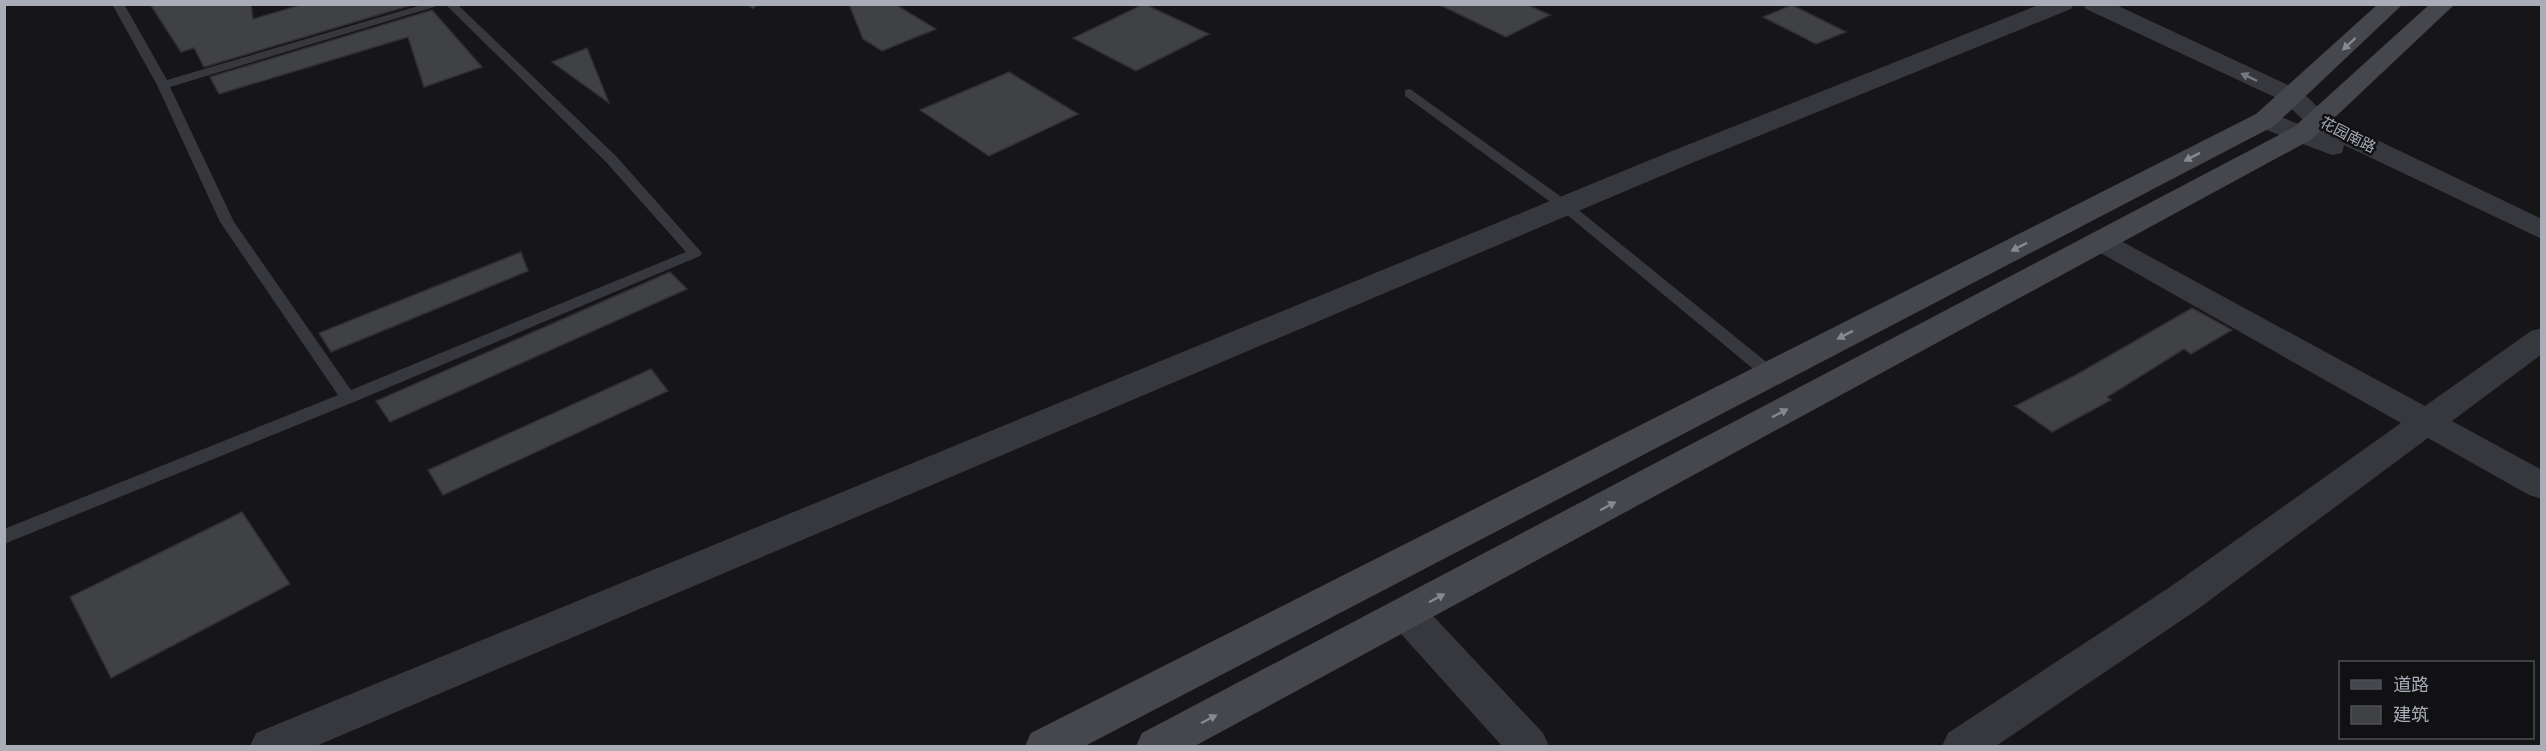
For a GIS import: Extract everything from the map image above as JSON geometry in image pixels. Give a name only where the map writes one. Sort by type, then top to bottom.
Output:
[{"type":"main road","points":[[1046,747],[1769,373],[2265,120],[2392,4]]},
{"type":"main road","points":[[1157,747],[2310,127],[2444,4]]},
{"type":"street","points":[[271,747],[1565,206],[2063,4]]},
{"type":"street","name":"花园南路","points":[[2094,4],[2292,96],[2310,127],[2541,244]]},
{"type":"street","name":"花园南路","points":[[2265,120],[2310,127],[2541,230]]},
{"type":"street","points":[[2100,241],[2430,421],[2541,486]]},
{"type":"street","points":[[1963,747],[2184,598],[2541,338]]},
{"type":"street","points":[[1407,614],[1528,747]]},
{"type":"lane","points":[[118,4],[163,85],[227,222],[348,398]]},
{"type":"lane","points":[[163,85],[439,4]]},
{"type":"lane","points":[[4,537],[348,398],[695,253],[611,159],[450,4]]},
{"type":"lane","points":[[1410,93],[1565,206],[1769,373]]},
{"type":"building","points":[[150,4],[251,4],[253,19],[304,4],[415,4],[204,67],[194,48],[181,52]]},
{"type":"building","points":[[849,4],[895,4],[936,29],[882,51],[863,39]]},
{"type":"building","points":[[1144,4],[1209,34],[1136,71],[1073,38]]},
{"type":"building","points":[[1438,4],[1526,4],[1550,15],[1506,37]]},
{"type":"building","points":[[1792,5],[1846,32],[1816,44],[1763,17]]},
{"type":"building","points":[[432,10],[482,67],[424,87],[408,37],[219,94],[210,77]]},
{"type":"building","points":[[587,48],[609,103],[552,62]]},
{"type":"building","points":[[1009,72],[1078,114],[989,156],[920,110]]},
{"type":"building","points":[[521,252],[528,271],[331,352],[319,333]]},
{"type":"building","points":[[670,272],[687,289],[390,422],[376,401]]},
{"type":"building","points":[[2192,308],[2232,330],[2191,354],[2184,349],[2107,397],[2111,400],[2052,432],[2015,406],[2074,376]]},
{"type":"building","points":[[651,369],[668,391],[443,495],[428,470]]},
{"type":"building","points":[[242,512],[290,584],[111,678],[70,597]]}]
